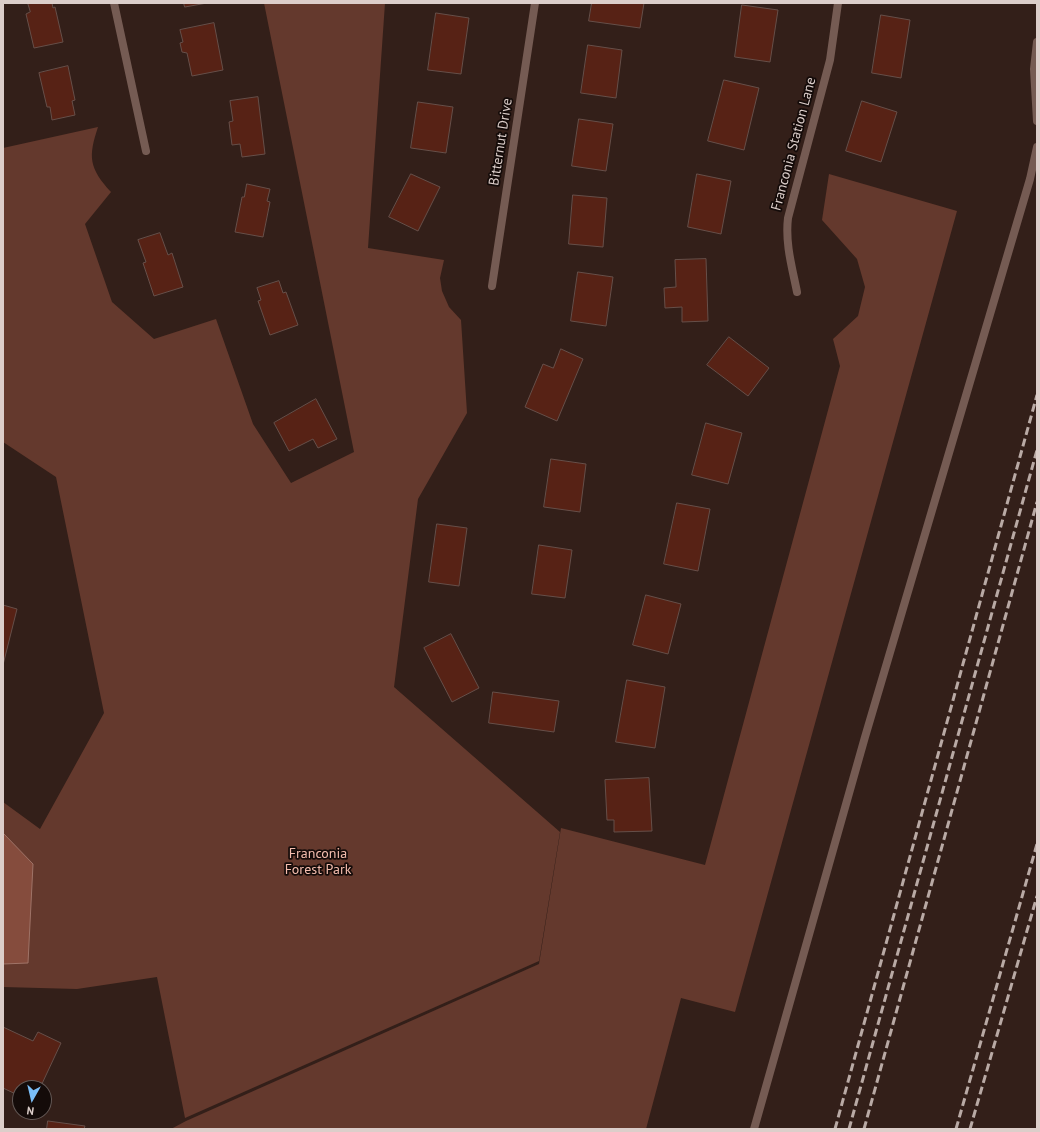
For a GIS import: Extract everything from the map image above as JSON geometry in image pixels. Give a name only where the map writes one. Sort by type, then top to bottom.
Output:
[{"type":"street","points":[[114,3],[146,151]]},
{"type":"street","name":"Bitternut Drive","points":[[492,286],[535,3]]},
{"type":"street","name":"Franconia Station Lane","points":[[797,292],[786,234],[788,218],[830,60],[838,3]]},
{"type":"street","points":[[1037,42],[1034,69],[1037,121]]},
{"type":"street","points":[[754,1129],[865,737],[1030,178],[1037,147]]},
{"type":"green space","name":"Franconia Forest Park","points":[[264,3],[385,3],[368,248],[444,260],[440,278],[442,291],[449,307],[461,320],[467,413],[418,499],[394,687],[560,832],[539,961],[185,1118],[157,977],[77,989],[3,987],[3,802],[40,829],[104,713],[56,477],[3,442],[3,148],[98,127],[93,146],[92,162],[98,176],[111,192],[85,224],[112,302],[154,339],[216,319],[253,424],[291,483],[354,452]]},
{"type":"green space","points":[[829,174],[957,211],[735,1012],[681,998],[646,1129],[171,1129],[539,964],[561,828],[705,865],[840,366],[833,339],[858,316],[865,287],[857,259],[822,220]]},
{"type":"shaded area","points":[[3,833],[33,864],[28,963],[3,964]]},
{"type":"building","points":[[28,3],[52,3],[53,8],[55,7],[63,42],[34,48],[26,14],[30,12]]},
{"type":"building","points":[[184,3],[207,3],[185,7]]},
{"type":"building","points":[[592,3],[644,3],[640,28],[589,21]]},
{"type":"building","points":[[742,5],[778,10],[770,62],[735,57]]},
{"type":"building","points":[[436,13],[469,18],[461,74],[428,70]]},
{"type":"building","points":[[881,15],[910,20],[901,78],[872,73]]},
{"type":"building","points":[[214,23],[223,70],[192,76],[187,53],[182,52],[180,43],[183,42],[180,30]]},
{"type":"building","points":[[588,45],[622,50],[616,98],[581,93]]},
{"type":"building","points":[[68,66],[75,100],[72,101],[75,115],[52,120],[50,107],[47,107],[39,73]]},
{"type":"building","points":[[724,80],[759,88],[744,150],[708,141]]},
{"type":"building","points":[[258,97],[265,154],[242,157],[240,144],[232,145],[229,122],[233,121],[230,101]]},
{"type":"building","points":[[862,101],[897,112],[881,162],[846,151]]},
{"type":"building","points":[[418,102],[453,107],[446,153],[411,148]]},
{"type":"building","points":[[579,119],[613,124],[606,171],[572,166]]},
{"type":"building","points":[[411,174],[440,187],[418,231],[389,217]]},
{"type":"building","points":[[697,174],[731,181],[721,234],[688,227]]},
{"type":"building","points":[[247,184],[270,189],[267,201],[270,202],[263,237],[235,232],[242,197],[244,197]]},
{"type":"building","points":[[573,195],[607,198],[603,247],[569,244]]},
{"type":"building","points":[[160,233],[168,255],[172,253],[183,287],[154,296],[143,263],[146,262],[138,240]]},
{"type":"building","points":[[706,259],[708,321],[682,322],[682,307],[665,308],[664,288],[676,287],[675,260]]},
{"type":"building","points":[[578,272],[613,277],[606,326],[571,321]]},
{"type":"building","points":[[279,281],[283,293],[286,292],[298,325],[270,335],[258,301],[261,300],[257,288]]},
{"type":"building","points":[[729,337],[769,368],[748,396],[707,365]]},
{"type":"building","points":[[561,349],[583,359],[557,421],[525,407],[543,364],[553,368]]},
{"type":"building","points":[[316,399],[337,439],[318,448],[313,439],[289,451],[274,423]]},
{"type":"building","points":[[706,423],[742,433],[728,484],[692,475]]},
{"type":"building","points":[[551,459],[586,464],[580,512],[544,507]]},
{"type":"building","points":[[677,503],[710,509],[698,571],[664,564]]},
{"type":"building","points":[[437,524],[467,528],[459,586],[429,582]]},
{"type":"building","points":[[539,545],[572,550],[565,598],[532,594]]},
{"type":"building","points":[[646,595],[681,604],[668,654],[633,645]]},
{"type":"building","points":[[3,605],[17,609],[3,665]]},
{"type":"building","points":[[451,634],[479,688],[452,702],[424,648]]},
{"type":"building","points":[[627,680],[665,687],[655,748],[616,742]]},
{"type":"building","points":[[493,692],[559,701],[554,732],[489,723]]},
{"type":"building","points":[[649,778],[652,831],[614,832],[614,820],[607,820],[605,780]]},
{"type":"building","points":[[3,1027],[33,1041],[38,1032],[61,1043],[44,1080],[12,1080],[12,1092],[3,1088]]},
{"type":"building","points":[[48,1121],[85,1126],[84,1129],[47,1129]]},
{"type":"railway","points":[[835,1129],[1037,395]]},
{"type":"railway","points":[[849,1129],[1037,450]]},
{"type":"railway","points":[[864,1129],[1037,502]]},
{"type":"railway","points":[[956,1129],[1037,844]]},
{"type":"railway","points":[[970,1129],[1037,896]]}]
